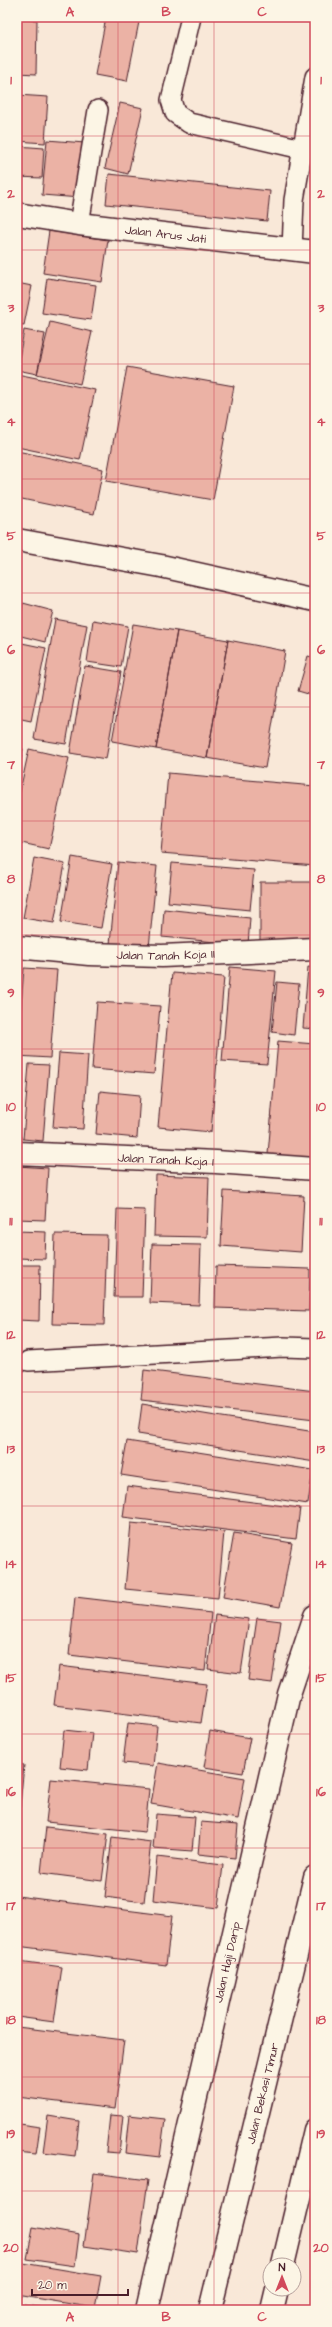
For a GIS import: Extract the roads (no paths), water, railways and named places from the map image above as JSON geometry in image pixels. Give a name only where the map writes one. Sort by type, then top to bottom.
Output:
[{"type":"main road","name":"Jalan Arus Jati","points":[[17,214],[79,224],[315,252]]},
{"type":"main road","points":[[17,540],[161,566],[315,600]]},
{"type":"main road","name":"Jalan Tanah Koja II","points":[[17,947],[89,954],[162,956],[315,949]]},
{"type":"main road","name":"Jalan Tanah Koja I","points":[[17,1153],[216,1162],[315,1169]]},
{"type":"main road","name":"Jalan Haji Darip","points":[[148,2310],[288,1694],[315,1616]]},
{"type":"main road","name":"Jalan Bekasi Timur","points":[[210,2310],[315,1877]]},
{"type":"main road","points":[[285,2257],[315,2130]]},
{"type":"main road","points":[[272,2310],[275,2297]]},
{"type":"lane","points":[[191,17],[171,100],[175,113],[189,123],[302,149]]},
{"type":"lane","points":[[292,250],[294,200],[315,77]]},
{"type":"lane","points":[[79,224],[98,110]]},
{"type":"lane","points":[[28,1361],[283,1347],[315,1348]]}]
